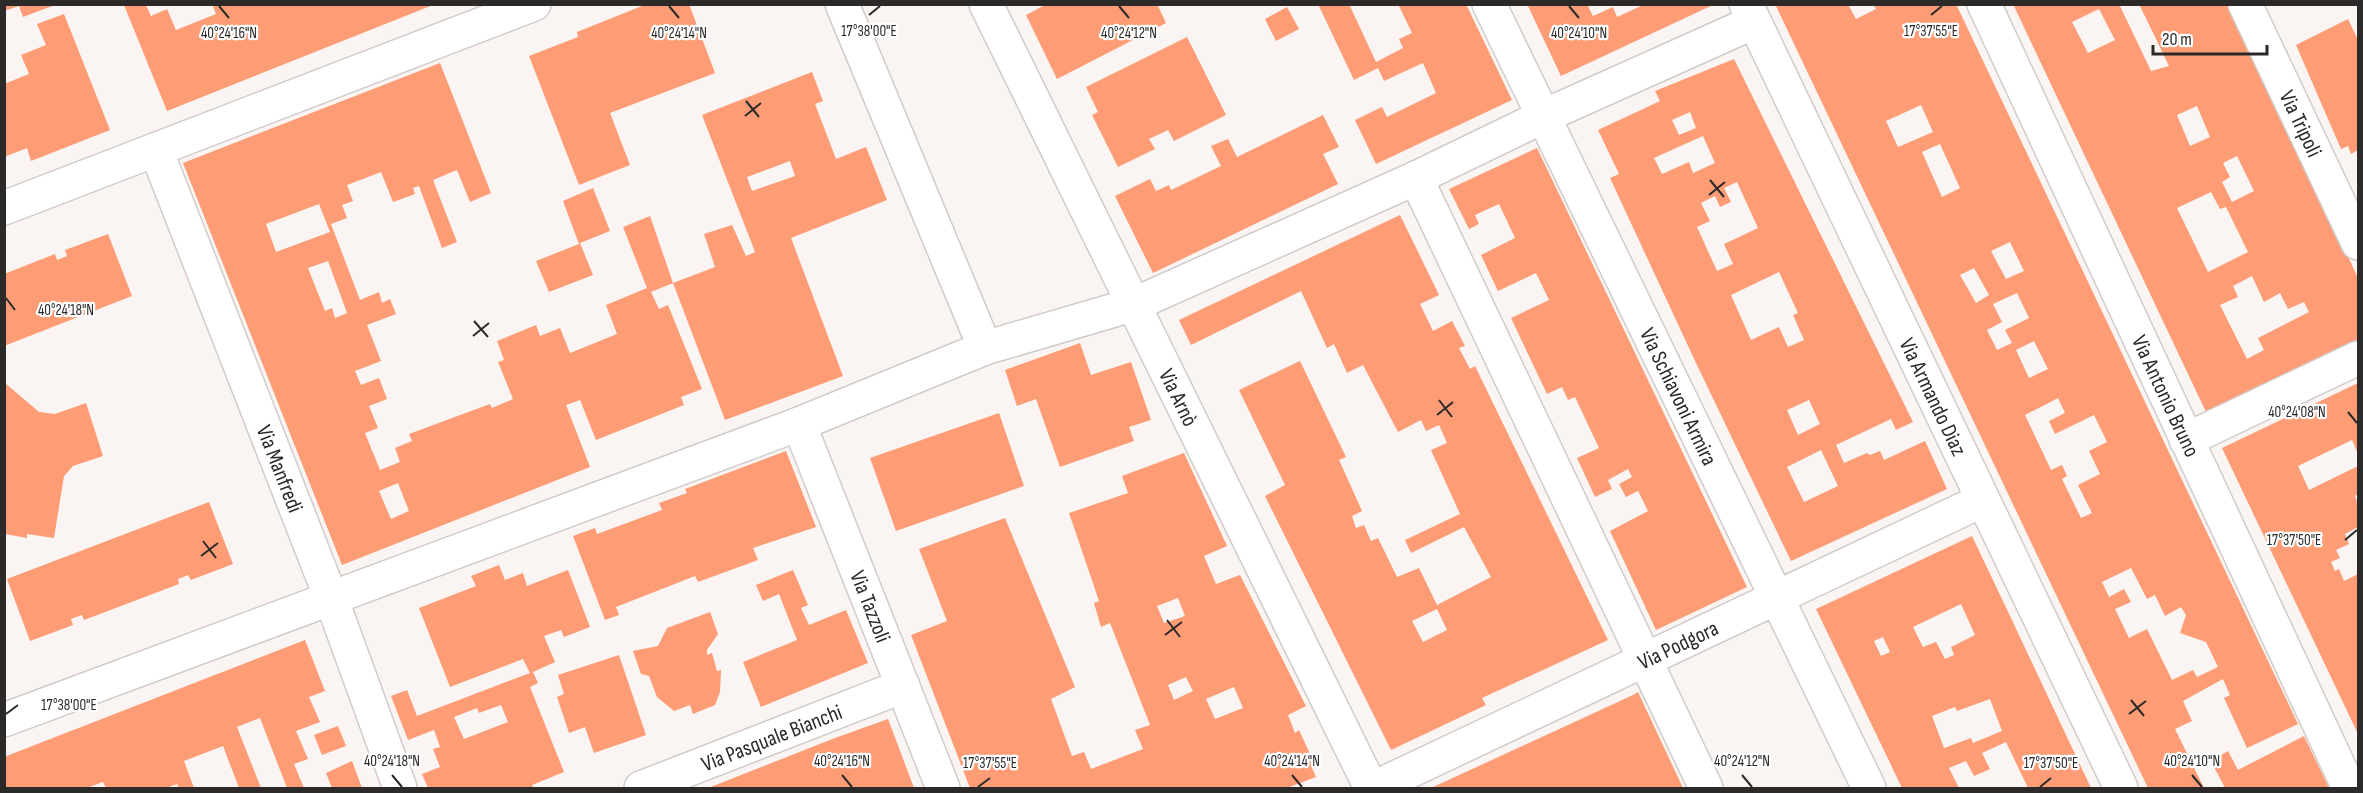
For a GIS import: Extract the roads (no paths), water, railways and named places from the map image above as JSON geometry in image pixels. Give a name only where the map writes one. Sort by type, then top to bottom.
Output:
[{"type":"street","points":[[4,208],[534,4]]},
{"type":"street","points":[[842,4],[985,348]]},
{"type":"street","name":"Via Arnò","points":[[987,4],[1373,789]]},
{"type":"street","name":"Via Schiavoni Armira","points":[[1489,4],[1869,789]]},
{"type":"street","name":"Via Antonio Bruno","points":[[1984,4],[2349,789]]},
{"type":"street","name":"Via Tripoli","points":[[2246,4],[2358,243]]},
{"type":"street","points":[[4,720],[800,424],[985,348],[1135,304],[1416,178],[1750,14]]},
{"type":"street","name":"Via Armando Diaz","points":[[1750,14],[2121,789]]},
{"type":"street","name":"Via Manfredi","points":[[156,150],[331,598],[400,789]]},
{"type":"street","points":[[1416,178],[1706,789]]},
{"type":"street","points":[[2186,440],[2358,358]]},
{"type":"street","name":"Via Tazzoli","points":[[800,424],[943,789]]},
{"type":"street","name":"Via Podgora","points":[[1373,789],[1983,500]]},
{"type":"street","name":"Via Pasquale Bianchi","points":[[640,789],[903,687]]}]
